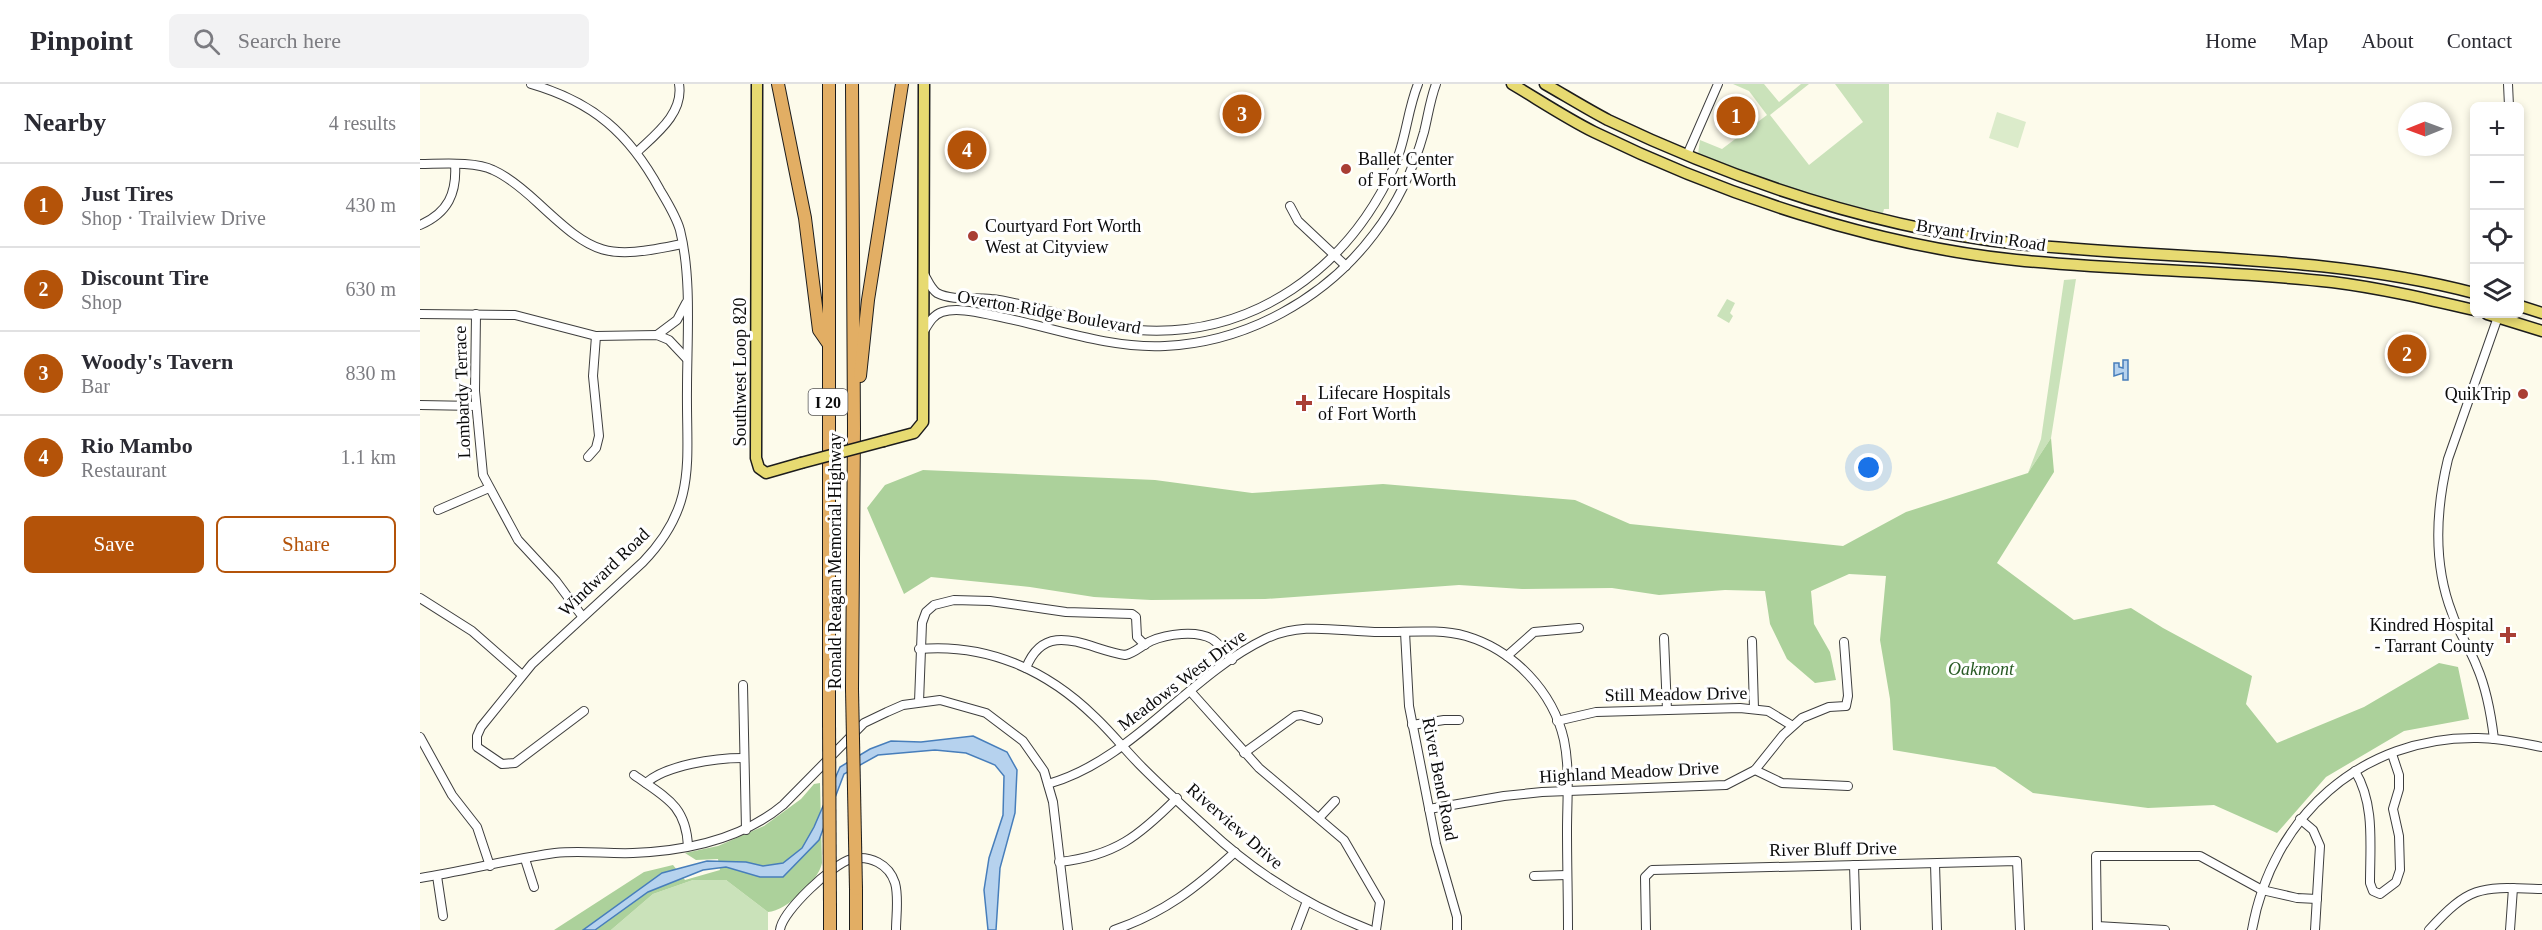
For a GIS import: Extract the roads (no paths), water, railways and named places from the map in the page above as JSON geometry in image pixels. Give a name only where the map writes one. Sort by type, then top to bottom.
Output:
[{"type":"highway","points":[[778,84],[804,207],[819,330],[828,343]]},
{"type":"highway","name":"Ronald Reagan Memorial Highway","points":[[829,84],[831,930]]},
{"type":"highway","name":"Ronald Reagan Memorial Highway","points":[[852,84],[852,322],[855,428],[852,689],[856,930]]},
{"type":"highway","points":[[855,428],[859,412],[866,316],[902,84]]},
{"type":"main road","name":"Southwest Loop 820","points":[[757,84],[756,458],[759,468],[766,473],[914,433],[921,427],[924,332],[924,84]]},
{"type":"main road","name":"Bryant Irvin Road","points":[[1512,84],[1593,131],[1661,162],[1743,194],[1862,231],[1989,256],[2231,274],[2374,288],[2470,309]]},
{"type":"main road","name":"Bryant Irvin Road","points":[[1545,84],[1607,119],[1732,173],[1877,217],[1980,239],[2101,251],[2274,261],[2377,272],[2470,292]]},
{"type":"main road","points":[[1561,113],[1568,97]]},
{"type":"main road","points":[[1661,162],[1688,155],[1700,178]]},
{"type":"main road","points":[[1732,173],[1743,194],[1768,185]]},
{"type":"main road","points":[[2203,273],[2212,268],[2234,265],[2245,259]]},
{"type":"main road","points":[[2231,274],[2246,266],[2274,261]]},
{"type":"main road","points":[[2374,288],[2377,272]]},
{"type":"main road","points":[[2524,307],[2542,313]]},
{"type":"main road","points":[[2506,318],[2542,331]]},
{"type":"street","name":"Windward Road","points":[[531,84],[572,98],[600,115],[637,152],[671,211],[679,229],[682,244],[686,302],[688,478],[676,517],[660,544],[522,675],[481,727],[477,741],[481,751],[502,764],[521,760],[585,711]]},
{"type":"street","points":[[637,152],[673,116],[681,92],[679,84]]},
{"type":"street","name":"Overton Ridge Boulevard","points":[[924,274],[933,289],[943,295],[1008,302],[1099,324],[1157,330],[1190,327],[1241,315],[1288,293],[1336,256],[1368,215],[1396,162],[1418,84]]},
{"type":"street","name":"Overton Ridge Boulevard","points":[[924,332],[933,317],[953,311],[1010,319],[1132,345],[1167,346],[1209,340],[1246,329],[1291,309],[1346,266],[1385,218],[1412,167],[1436,84]]},
{"type":"street","points":[[1688,155],[1718,84]]},
{"type":"street","points":[[2508,84],[2509,102]]},
{"type":"street","points":[[1396,162],[1412,167]]},
{"type":"street","points":[[420,164],[455,164],[492,169],[525,190],[578,239],[592,246],[617,253],[636,253],[682,244]]},
{"type":"street","points":[[420,225],[445,208],[451,200],[455,189],[455,164]]},
{"type":"street","points":[[1290,206],[1298,221],[1346,266]]},
{"type":"street","points":[[657,334],[677,320],[686,302]]},
{"type":"street","points":[[420,314],[514,315],[596,336],[657,334],[669,340],[687,358]]},
{"type":"street","name":"Lombardy Terrace","points":[[476,314],[476,406],[478,446],[483,475],[518,540],[556,581],[582,616]]},
{"type":"street","points":[[1241,315],[1246,329]]},
{"type":"street","points":[[2494,318],[2448,459],[2443,481],[2438,529],[2440,573],[2445,593],[2456,623],[2478,668],[2486,694],[2494,739]]},
{"type":"street","points":[[1093,338],[1099,324]]},
{"type":"street","points":[[588,458],[596,448],[599,436],[593,376],[596,336]]},
{"type":"street","points":[[420,405],[476,406]]},
{"type":"street","points":[[438,510],[489,488]]},
{"type":"street","points":[[420,598],[472,631],[522,675]]},
{"type":"street","points":[[919,702],[921,623],[926,612],[943,601],[990,601],[1059,612],[1132,614],[1136,617],[1137,638],[1145,645]]},
{"type":"street","name":"Meadows West Drive","points":[[1048,784],[1073,777],[1122,746],[1232,660],[1264,639],[1299,628],[1315,627],[1355,632],[1431,631],[1465,636],[1507,656],[1538,685],[1557,721],[1564,746],[1567,792],[1568,930]]},
{"type":"street","points":[[1507,656],[1534,632],[1579,628]]},
{"type":"street","name":"River Bend Road","points":[[1405,632],[1412,724],[1428,809],[1457,917],[1457,930]]},
{"type":"street","points":[[1026,668],[1033,651],[1057,641],[1080,641],[1125,655],[1145,645],[1177,635],[1203,636],[1217,643],[1232,660]]},
{"type":"street","points":[[1664,638],[1668,710]]},
{"type":"street","points":[[1752,641],[1754,709]]},
{"type":"street","name":"Highland Meadow Drive","points":[[1428,809],[1503,796],[1705,788],[1734,783],[1755,770],[1791,725],[1814,712],[1846,706],[1848,696],[1844,642]]},
{"type":"street","name":"Riverview Drive","points":[[919,649],[949,647],[988,653],[1026,668],[1072,696],[1235,852],[1276,883],[1307,901],[1370,930]]},
{"type":"street","points":[[743,685],[742,758],[746,830]]},
{"type":"street","points":[[1191,692],[1244,753],[1293,799],[1344,840],[1378,897],[1380,910],[1376,930]]},
{"type":"street","points":[[420,878],[558,853],[634,853],[715,841],[746,830],[769,816],[864,723],[887,712],[919,702],[951,702],[986,713],[1030,748],[1048,784],[1053,802],[1068,930]]},
{"type":"street","name":"Still Meadow Drive","points":[[1557,721],[1596,712],[1754,709],[1768,711],[1791,725]]},
{"type":"street","points":[[1244,753],[1295,716],[1318,720]]},
{"type":"street","points":[[1412,724],[1459,720]]},
{"type":"street","points":[[420,736],[423,752],[477,827],[489,866]]},
{"type":"street","points":[[2252,930],[2262,890],[2277,852],[2300,819],[2326,792],[2369,762],[2430,742],[2494,739],[2542,747]]},
{"type":"street","points":[[2355,771],[2368,798],[2370,883],[2373,891],[2380,894],[2396,882],[2400,870],[2399,836],[2393,809],[2399,789],[2392,753]]},
{"type":"street","points":[[646,783],[660,774],[704,761],[742,758]]},
{"type":"street","points":[[1755,770],[1782,783],[1848,786]]},
{"type":"street","points":[[634,775],[681,812],[685,822],[687,846]]},
{"type":"street","points":[[1059,862],[1088,858],[1129,840],[1139,834],[1177,798]]},
{"type":"street","points":[[1319,818],[1335,801]]},
{"type":"street","points":[[2300,819],[2313,830],[2320,846],[2315,930]]},
{"type":"street","points":[[1114,930],[1144,919],[1179,900],[1235,852]]},
{"type":"street","points":[[2164,930],[2097,928],[2096,855],[2200,856],[2262,890],[2297,898],[2317,899]]},
{"type":"street","points":[[780,930],[792,909],[823,877],[849,860],[867,858],[887,870],[895,885],[896,930]]},
{"type":"street","points":[[525,859],[534,887]]},
{"type":"street","name":"River Bluff Drive","points":[[1646,930],[1645,877],[1649,871],[2017,861],[2020,930]]},
{"type":"street","points":[[1935,864],[1937,930]]},
{"type":"street","points":[[1854,865],[1856,930]]},
{"type":"street","points":[[1534,876],[1567,875]]},
{"type":"street","points":[[437,876],[443,916]]},
{"type":"street","points":[[2429,930],[2452,904],[2470,893],[2490,888],[2542,889]]},
{"type":"street","points":[[2510,930],[2513,888]]},
{"type":"street","points":[[1296,930],[1307,901]]},
{"type":"water","points":[[2123,360],[2128,360],[2128,380],[2123,380],[2123,373],[2114,376],[2114,363],[2119,363],[2119,367],[2123,368]]},
{"type":"water","points":[[973,736],[1007,752],[1017,770],[1015,813],[1000,868],[996,930],[988,930],[984,890],[989,858],[1003,815],[1004,776],[995,765],[966,753],[935,750],[878,755],[844,774],[819,840],[783,877],[760,877],[726,867],[703,870],[648,892],[595,930],[583,930],[662,873],[707,861],[746,862],[763,866],[783,863],[802,848],[814,827],[840,767],[870,749],[891,741],[921,742]]},
{"type":"place","name":"Woody's Tavern","points":[[1242,114]]},
{"type":"place","name":"Just Tires","points":[[1736,116]]},
{"type":"place","name":"Rio Mambo","points":[[967,150]]},
{"type":"place","name":"Ballet Center of Fort Worth","points":[[1346,169]]},
{"type":"place","name":"Courtyard Fort Worth West at Cityview","points":[[973,236]]},
{"type":"place","name":"Discount Tire","points":[[2407,354]]},
{"type":"place","name":"QuikTrip","points":[[2523,394]]},
{"type":"place","name":"Lifecare Hospitals of Fort Worth","points":[[1304,403]]},
{"type":"place","name":"Kindred Hospital - Tarrant County","points":[[2508,635]]},
{"type":"park label","name":"Oakmont","points":[[1981,669]]}]
